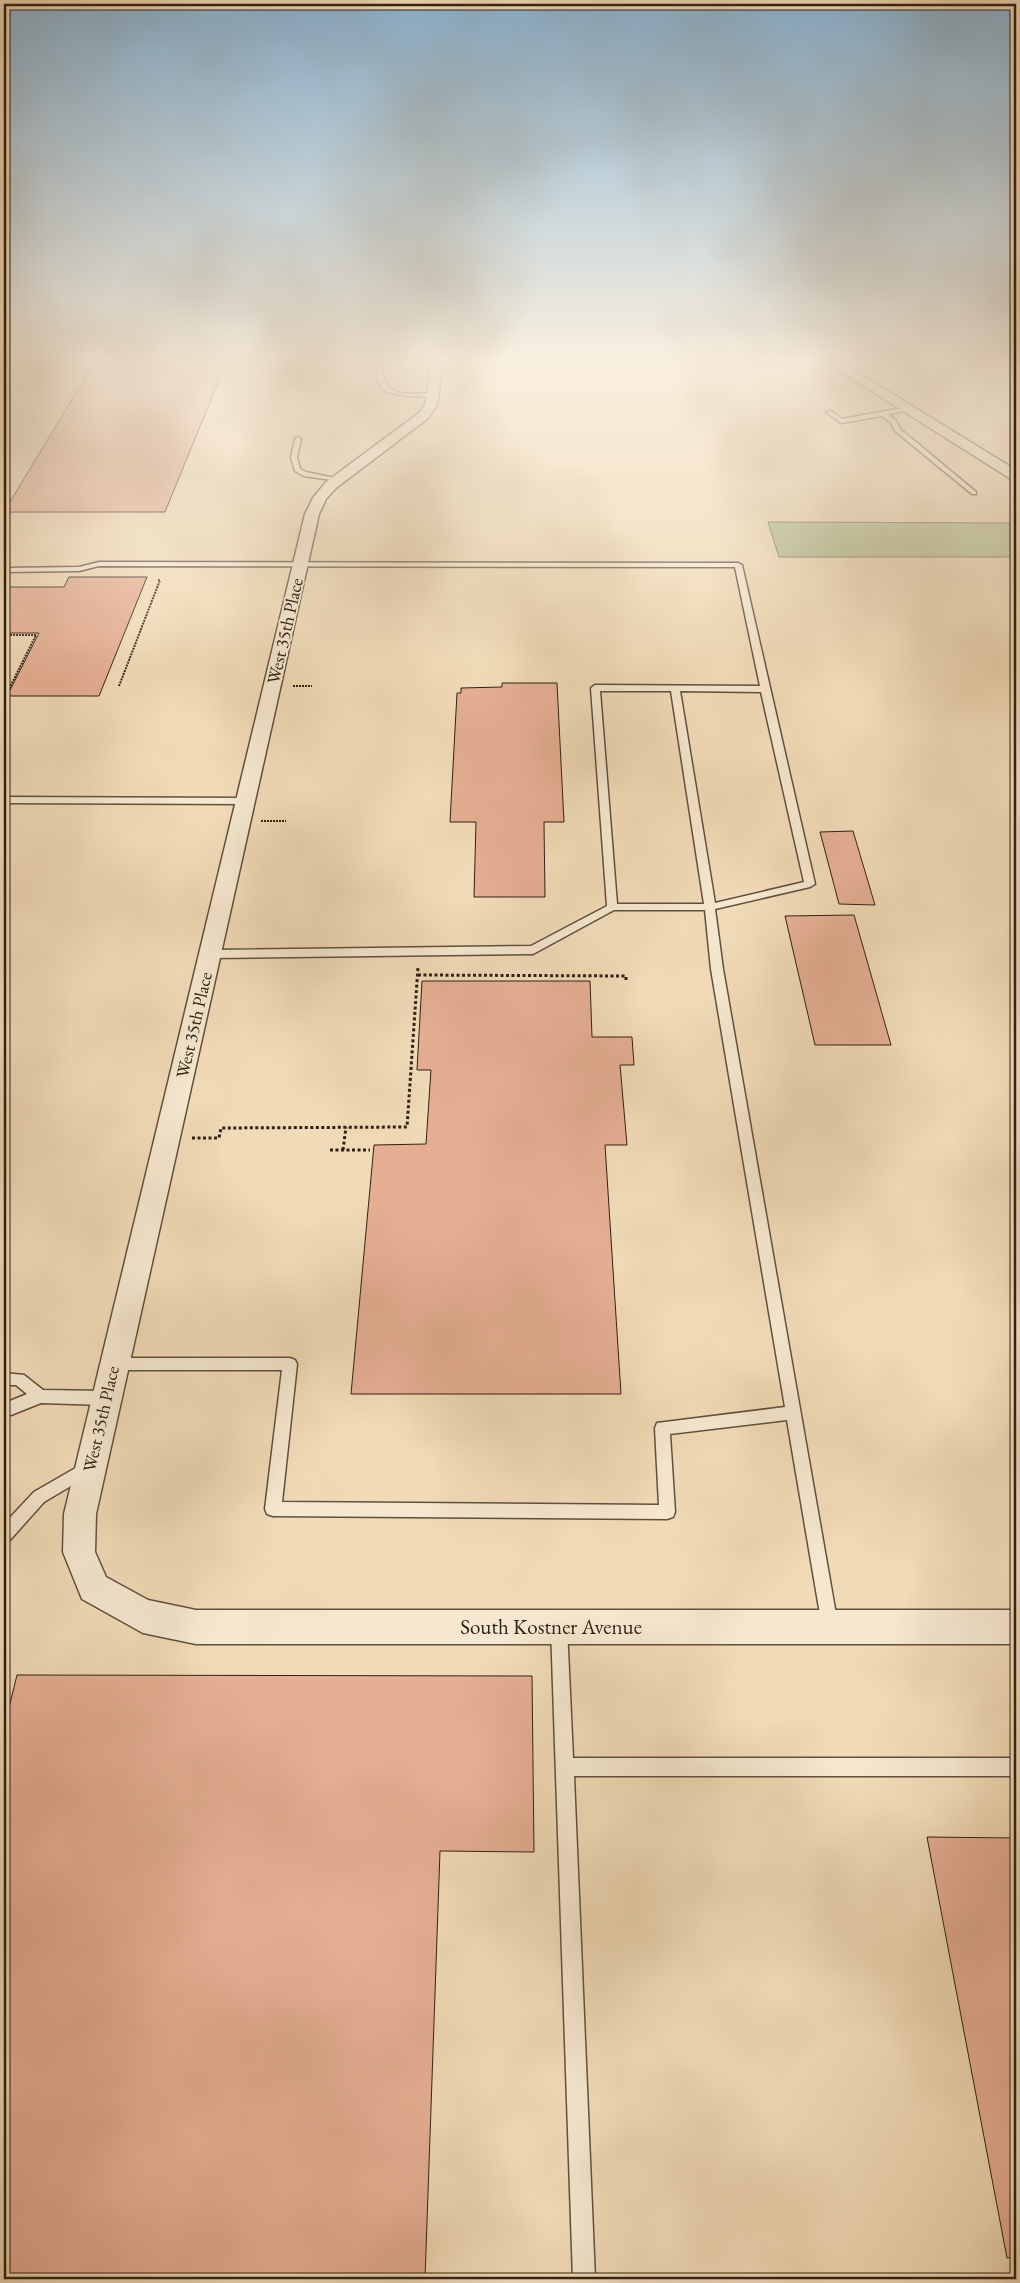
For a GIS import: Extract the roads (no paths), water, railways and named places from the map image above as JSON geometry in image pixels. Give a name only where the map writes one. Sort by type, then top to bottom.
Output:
[{"type":"street","name":"West 35th Place","points":[[94,1588],[79,1552],[80,1514],[105,1398],[211,954],[252,811],[312,514],[320,498],[342,476],[361,465]]},
{"type":"street","points":[[997,465],[1016,476]]},
{"type":"street","name":"South Kostner Avenue","points":[[94,1588],[143,1616],[196,1627],[1016,1627]]},
{"type":"lane","points":[[296,465],[297,470],[304,474],[342,476]]},
{"type":"lane","points":[[939,465],[974,493]]},
{"type":"lane","points":[[4,570],[80,569],[99,564],[738,564],[810,884],[710,907],[612,907],[533,950],[211,954]]},
{"type":"lane","points":[[612,907],[595,688],[765,689]]},
{"type":"lane","points":[[675,689],[710,907],[717,969],[830,1627]]},
{"type":"lane","points":[[4,800],[252,811]]},
{"type":"lane","points":[[113,1364],[290,1364],[272,1509],[667,1512],[662,1428],[793,1413]]},
{"type":"lane","points":[[4,1379],[19,1379],[40,1396]]},
{"type":"lane","points":[[4,1408],[11,1408],[40,1396],[105,1398]]},
{"type":"lane","points":[[4,1535],[39,1497],[91,1466]]},
{"type":"lane","points":[[559,1627],[584,2279]]},
{"type":"lane","points":[[564,1768],[1016,1767]]}]
